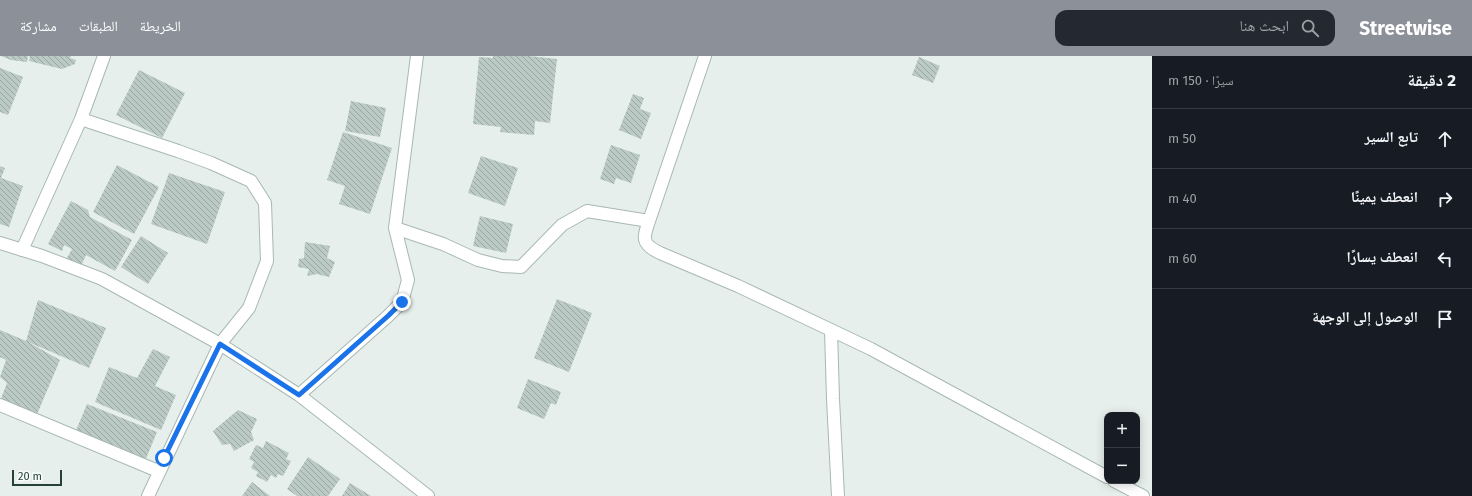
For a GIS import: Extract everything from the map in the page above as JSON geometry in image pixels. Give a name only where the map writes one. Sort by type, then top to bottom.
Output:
[{"type":"street","points":[[22,250],[81,119],[104,56]]},
{"type":"street","points":[[299,395],[383,321],[402,302],[408,280],[395,228],[417,56]]},
{"type":"street","points":[[705,56],[644,236],[645,243],[650,248],[738,286],[871,349],[1104,475]]},
{"type":"street","points":[[81,119],[211,163],[251,181],[265,203],[267,261],[249,308],[220,344],[158,471],[148,496]]},
{"type":"street","points":[[395,228],[443,244],[478,260],[502,266],[521,267],[562,224],[587,211],[649,221]]},
{"type":"street","points":[[0,243],[102,279],[220,344],[299,395],[428,496]]},
{"type":"street","points":[[831,330],[838,496]]},
{"type":"street","points":[[0,405],[158,471]]},
{"type":"street","points":[[1120,484],[1143,496]]},
{"type":"building","points":[[1,56],[28,56],[27,62],[11,60]]},
{"type":"building","points":[[30,56],[71,56],[70,58],[76,60],[75,64],[62,69],[29,61]]},
{"type":"building","points":[[493,56],[529,56],[557,59],[550,123],[535,121],[534,135],[500,132],[501,127],[473,124],[479,57],[493,58]]},
{"type":"building","points":[[919,57],[940,66],[933,83],[912,75]]},
{"type":"building","points":[[0,68],[23,77],[8,115],[0,112]]},
{"type":"building","points":[[139,70],[185,93],[162,138],[116,115]]},
{"type":"building","points":[[633,94],[644,98],[640,109],[651,113],[641,139],[619,130]]},
{"type":"building","points":[[351,101],[386,108],[380,137],[345,131]]},
{"type":"building","points":[[343,132],[392,148],[370,214],[339,204],[345,186],[327,180]]},
{"type":"building","points":[[611,145],[640,155],[631,183],[616,178],[614,184],[600,179]]},
{"type":"building","points":[[481,156],[518,168],[505,206],[468,193]]},
{"type":"building","points":[[117,165],[159,187],[134,234],[93,212]]},
{"type":"building","points":[[0,166],[5,168],[1,178],[23,186],[9,227],[0,224]]},
{"type":"building","points":[[169,173],[225,192],[207,244],[151,224]]},
{"type":"building","points":[[71,201],[88,210],[90,217],[132,240],[115,271],[86,255],[81,266],[67,258],[72,249],[64,245],[62,251],[48,244]]},
{"type":"building","points":[[480,216],[513,224],[506,253],[473,246]]},
{"type":"building","points":[[141,236],[168,253],[148,284],[121,267]]},
{"type":"building","points":[[305,242],[330,246],[327,258],[335,262],[329,277],[317,274],[307,276],[309,269],[298,267],[299,259],[304,258]]},
{"type":"building","points":[[557,299],[592,313],[569,372],[534,358]]},
{"type":"building","points":[[38,300],[106,328],[89,368],[28,342],[60,360],[35,419],[0,401],[7,383],[0,377],[6,360],[0,357],[0,330],[26,341]]},
{"type":"building","points":[[153,349],[170,357],[155,386],[176,395],[161,430],[95,402],[109,367],[137,378]]},
{"type":"building","points":[[528,379],[561,392],[556,405],[551,403],[544,419],[517,408]]},
{"type":"building","points":[[87,404],[157,432],[145,461],[75,433]]},
{"type":"building","points":[[238,410],[257,419],[251,432],[254,440],[234,451],[230,444],[222,445],[213,431]]},
{"type":"building","points":[[266,441],[289,453],[286,459],[291,461],[283,476],[278,474],[276,478],[271,475],[267,482],[256,476],[258,472],[251,468],[254,462],[249,459],[256,445],[263,448]]},
{"type":"building","points":[[308,457],[340,479],[328,496],[297,496],[287,489]]},
{"type":"building","points":[[252,482],[270,496],[242,496]]},
{"type":"building","points":[[350,483],[371,496],[342,496]]},
{"type":"route","points":[[164,458],[220,344],[299,395],[402,302]]}]
